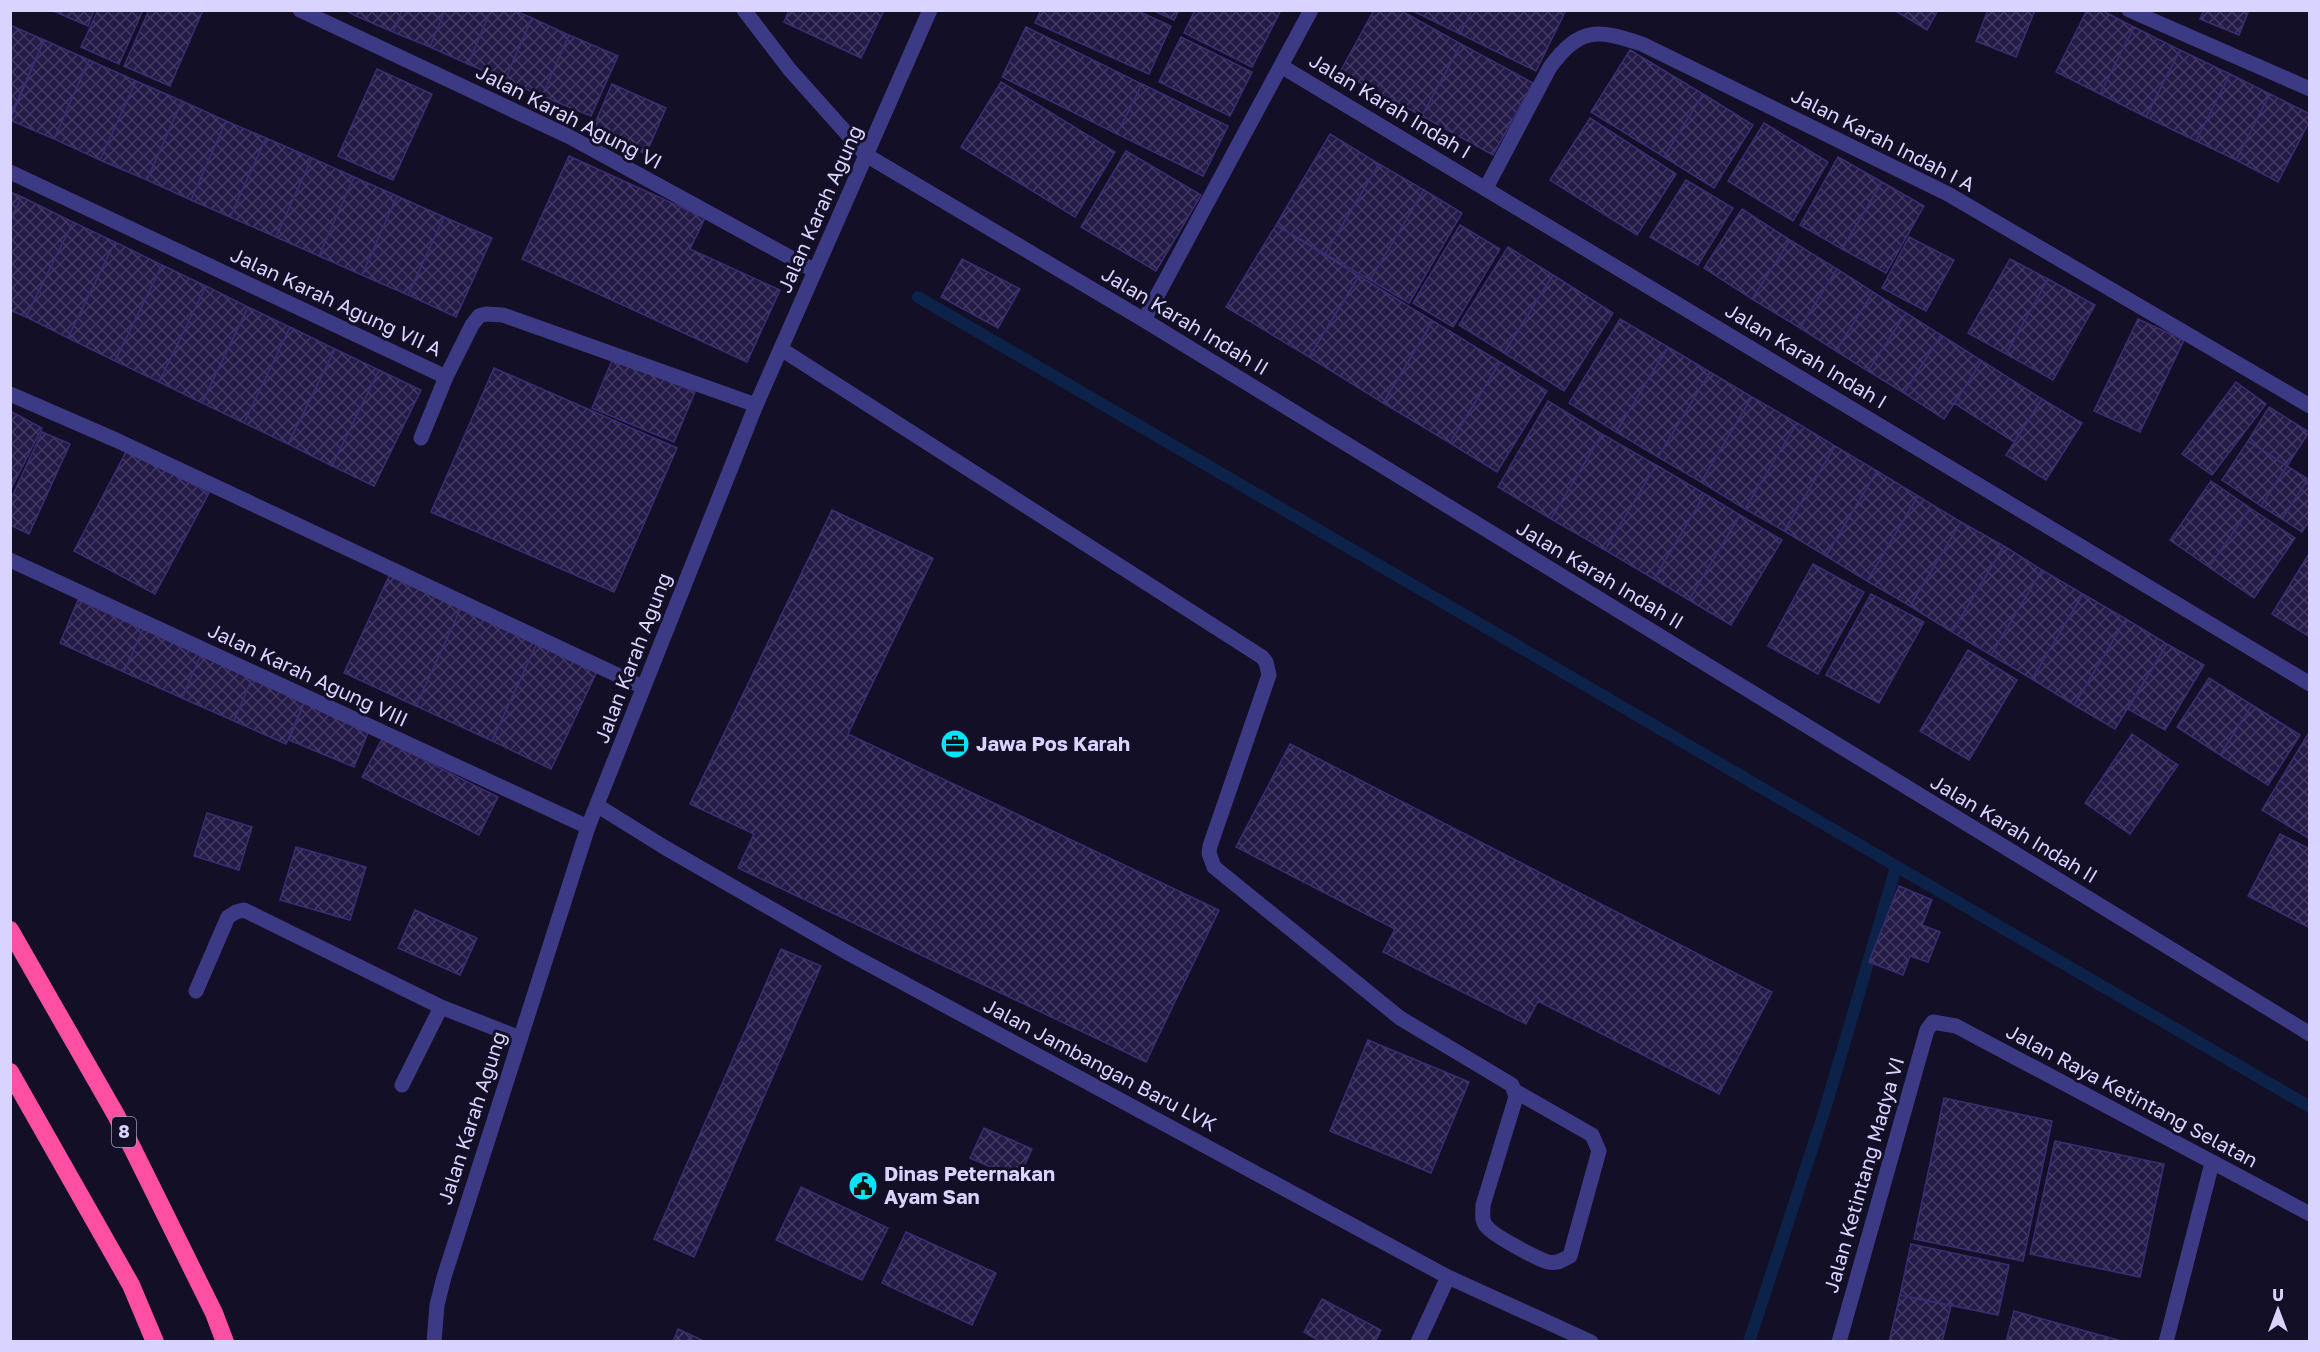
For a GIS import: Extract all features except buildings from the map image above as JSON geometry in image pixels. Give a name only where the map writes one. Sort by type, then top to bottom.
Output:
[{"type":"highway","name":"8","points":[[10,930],[116,1115],[214,1313],[225,1341]]},
{"type":"highway","points":[[10,1072],[131,1285],[155,1341]]},
{"type":"street","name":"Jalan Karah Agung VI","points":[[300,10],[570,137],[815,271]]},
{"type":"street","name":"Jalan Karah Indah II","points":[[744,10],[790,70],[866,155],[1144,320],[2310,1034]]},
{"type":"street","name":"Jalan Karah Agung","points":[[434,1341],[437,1305],[444,1277],[588,827],[756,405],[930,10]]},
{"type":"street","name":"Jalan Karah Indah I","points":[[1144,320],[1311,10]]},
{"type":"street","points":[[2129,10],[2310,89]]},
{"type":"street","name":"Jalan Karah Indah I A","points":[[1486,189],[1550,67],[1564,49],[1577,39],[1590,35],[1616,36],[1642,44],[1948,194],[2310,406]]},
{"type":"street","name":"Jalan Karah Indah I","points":[[1281,66],[2310,684]]},
{"type":"street","name":"Jalan Karah Agung VII A","points":[[10,172],[446,377],[472,325],[479,316],[494,314],[503,315],[756,405]]},
{"type":"street","points":[[781,349],[1262,657],[1266,662],[1269,675],[1210,846],[1209,854],[1214,867],[1400,1018],[1512,1085],[1516,1097],[1483,1205],[1482,1220],[1488,1229],[1502,1239],[1549,1262],[1560,1262],[1570,1256],[1599,1151],[1592,1135],[1515,1091]]},
{"type":"street","points":[[421,438],[446,377]]},
{"type":"street","points":[[10,394],[116,440],[643,687]]},
{"type":"street","name":"Jalan Karah Agung VIII","points":[[10,560],[588,827]]},
{"type":"street","name":"Jalan Jambangan Baru LVK","points":[[598,806],[664,847],[848,953],[1448,1277],[1591,1341]]},
{"type":"street","points":[[196,991],[228,917],[244,910],[441,1007],[520,1038]]},
{"type":"street","points":[[402,1085],[441,1007]]},
{"type":"street","name":"Jalan Raya Ketintang Selatan","points":[[1933,1022],[1956,1026],[2310,1214]]},
{"type":"street","name":"Jalan Ketintang Madya VI","points":[[1839,1341],[1927,1030],[1933,1022]]},
{"type":"street","points":[[2166,1341],[2212,1162]]},
{"type":"street","points":[[1418,1341],[1448,1277]]},
{"type":"waterway","points":[[918,297],[2310,1107]]},
{"type":"waterway","points":[[1749,1342],[1826,1106],[1896,867]]},
{"type":"place","name":"Jawa Pos Karah","points":[[955,744]]},
{"type":"place","name":"Dinas Peternakan Ayam San","points":[[863,1186]]}]
